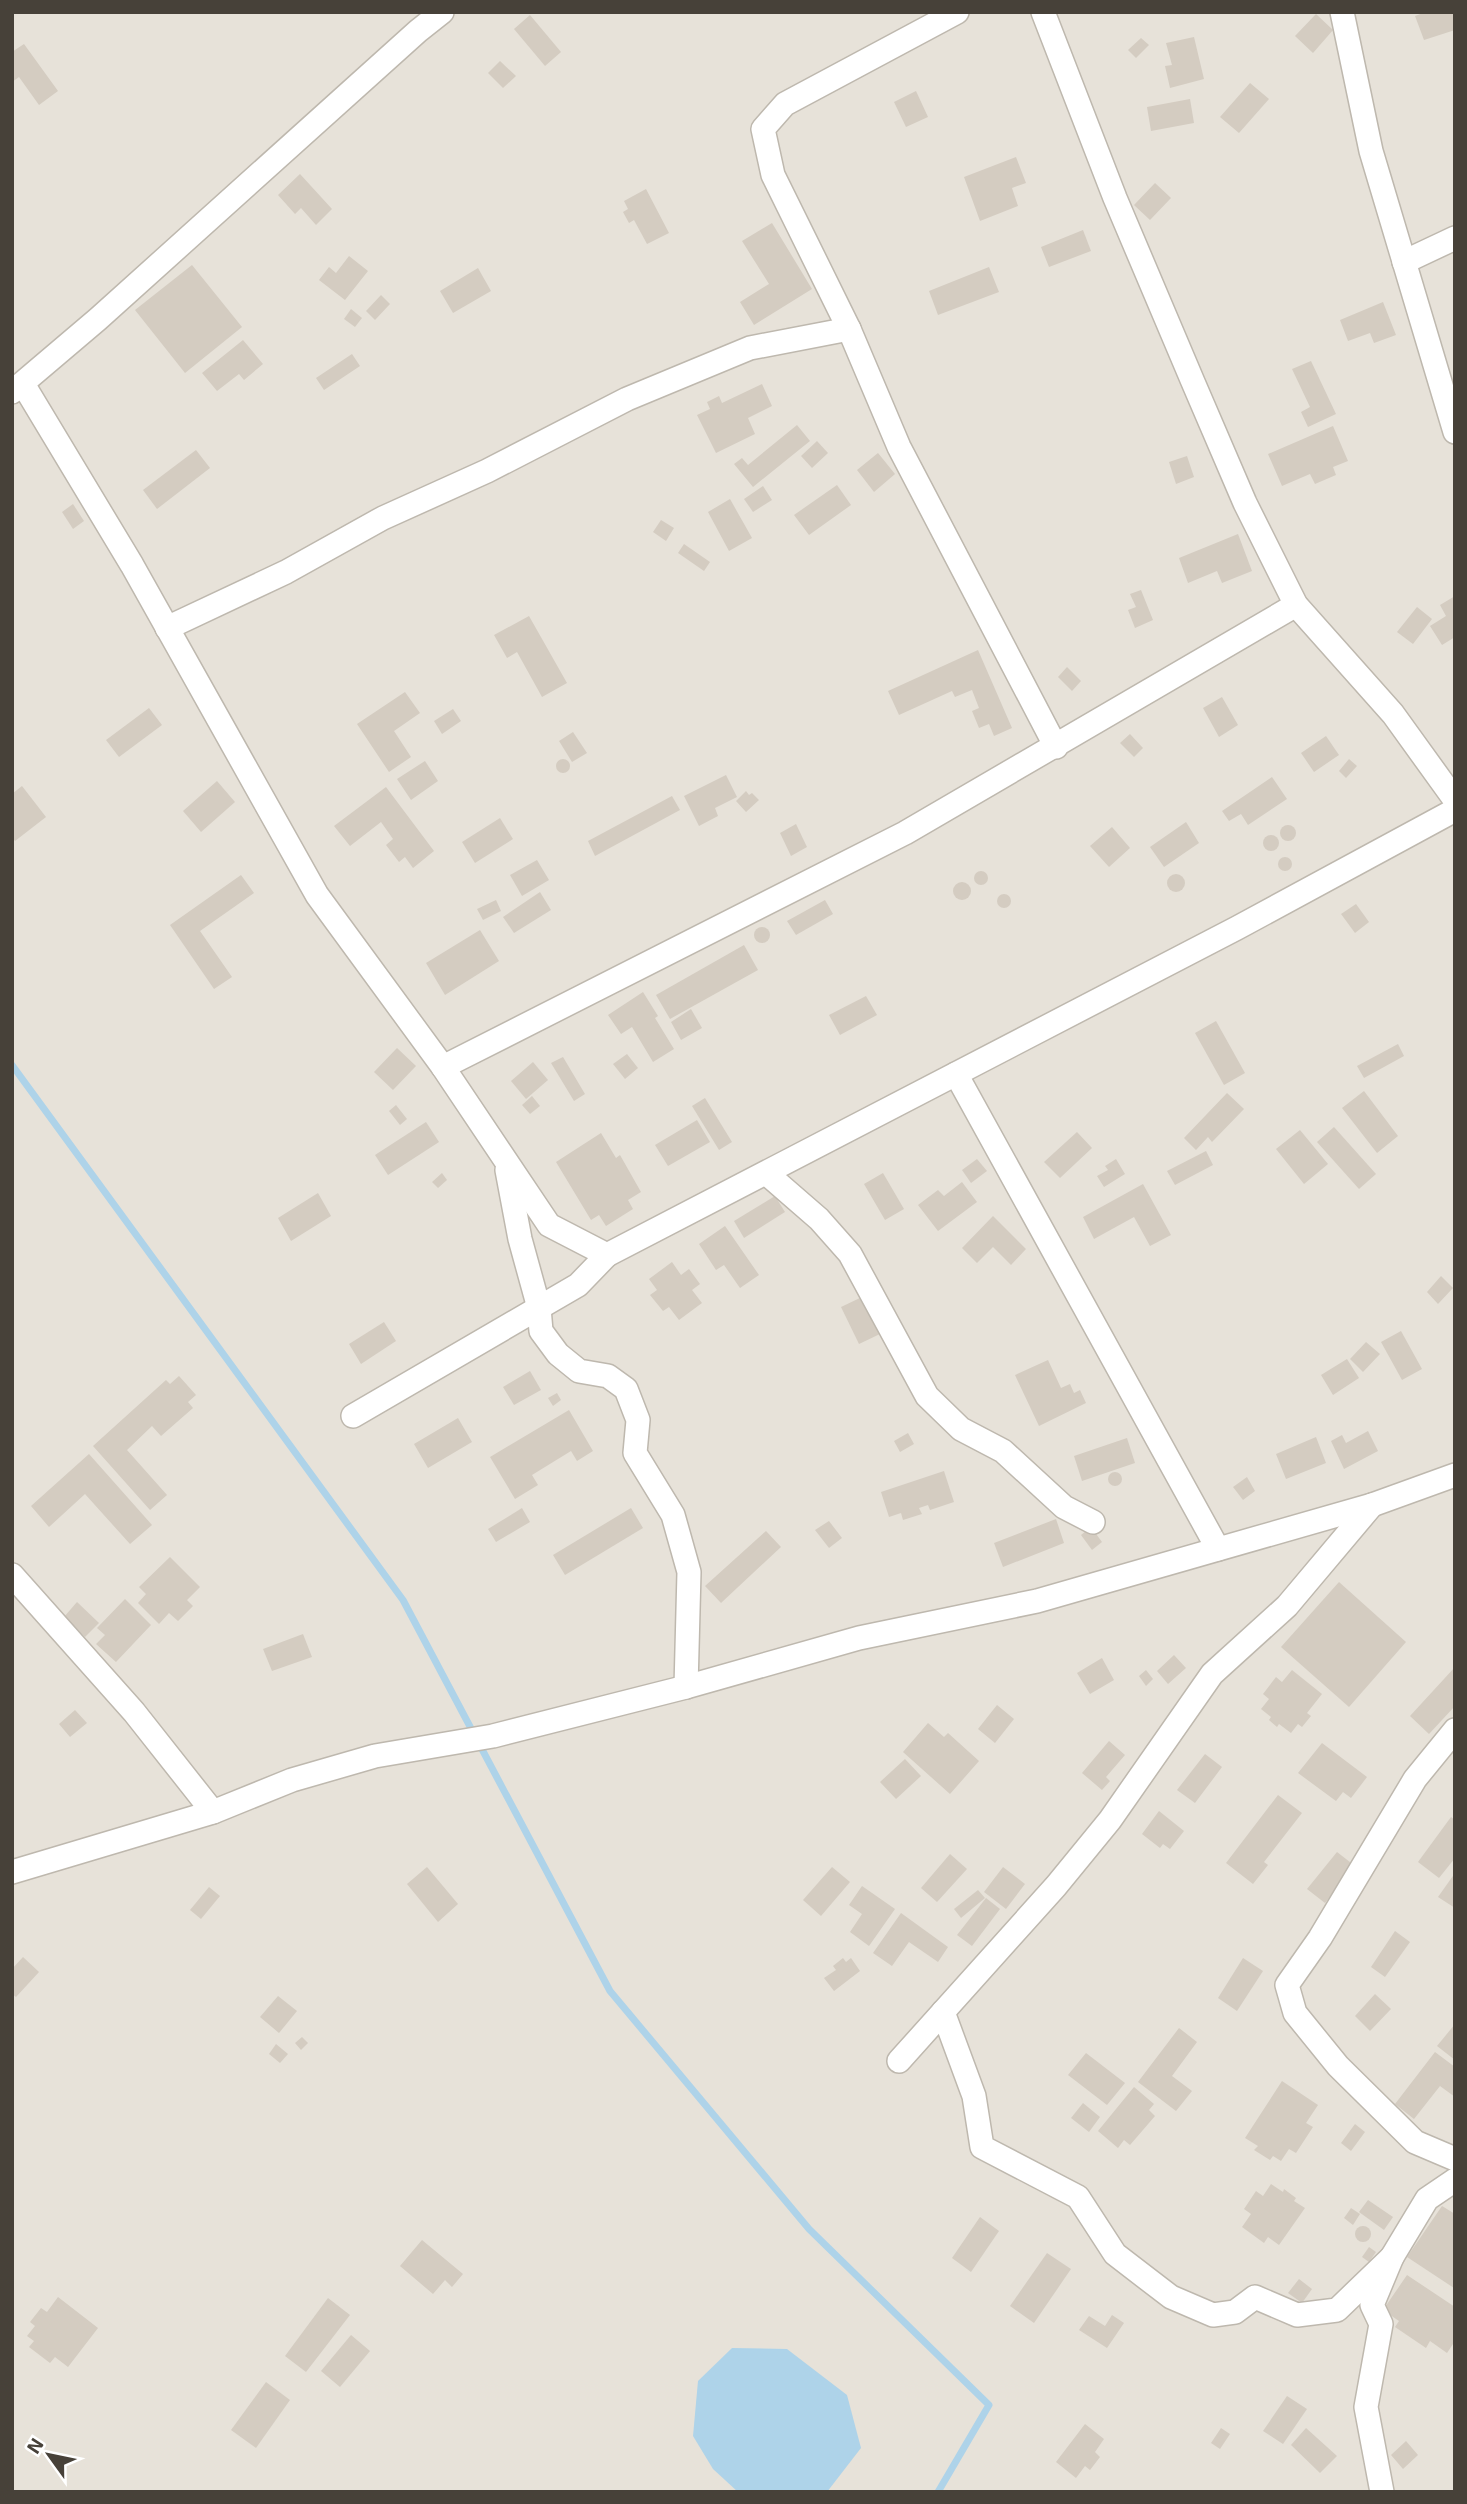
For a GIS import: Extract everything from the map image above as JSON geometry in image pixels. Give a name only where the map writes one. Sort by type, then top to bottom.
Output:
[{"type":"street","points":[[442,12],[98,320],[18,388],[167,628],[317,895],[443,1067],[550,1226],[607,1255]]},
{"type":"street","points":[[957,12],[785,104],[763,129],[773,175],[849,329],[899,447],[1056,747]]},
{"type":"street","points":[[1043,12],[1115,198],[1192,382],[1245,503],[1296,605],[1393,714],[1455,800]]},
{"type":"street","points":[[1342,12],[1371,150],[1455,432]]},
{"type":"street","points":[[1404,262],[1455,238]]},
{"type":"street","points":[[167,628],[286,572],[383,518],[486,471],[627,399],[750,348],[849,329]]},
{"type":"street","points":[[443,1067],[905,833],[1296,605]]},
{"type":"street","points":[[353,1416],[578,1285],[607,1255],[1237,928],[1455,810]]},
{"type":"street","points":[[956,1074],[1218,1549]]},
{"type":"street","points":[[505,1159],[520,1239],[539,1308],[541,1331],[558,1354],[579,1371],[608,1376],[626,1389],[638,1420],[635,1453],[673,1515],[689,1572],[686,1687]]},
{"type":"street","points":[[766,1173],[819,1219],[850,1254],[927,1396],[961,1429],[1003,1451],[1064,1507],[1093,1522]]},
{"type":"street","points":[[12,1872],[213,1812],[292,1780],[375,1756],[493,1736],[686,1687],[859,1638],[1037,1601],[1372,1505],[1455,1475]]},
{"type":"street","points":[[899,2061],[1056,1886],[1110,1821],[1212,1674],[1287,1606],[1372,1505]]},
{"type":"street","points":[[12,1575],[134,1712],[213,1812]]},
{"type":"street","points":[[1455,1730],[1415,1779],[1320,1938],[1287,1985],[1295,2012],[1338,2066],[1415,2142],[1455,2159]]},
{"type":"street","points":[[943,2012],[974,2096],[982,2147],[1078,2197],[1115,2254],[1171,2297],[1213,2315],[1235,2312],[1255,2297],[1297,2315],[1337,2310],[1392,2257]]},
{"type":"street","points":[[1382,2492],[1366,2407],[1381,2324],[1372,2305],[1392,2257],[1427,2199],[1455,2180]]},
{"type":"shaded area","points":[[12,12],[1455,12],[1455,2492],[12,2492]]},
{"type":"water","points":[[732,2348],[787,2349],[847,2395],[861,2448],[827,2492],[738,2492],[713,2469],[693,2436],[698,2381]]},
{"type":"building","points":[[1426,12],[1455,12],[1455,30],[1424,40],[1415,16]]},
{"type":"building","points":[[1316,14],[1333,30],[1313,53],[1295,36]]},
{"type":"building","points":[[530,15],[561,52],[545,66],[514,29]]},
{"type":"building","points":[[1194,37],[1204,79],[1170,88],[1165,66],[1172,65],[1166,43]]},
{"type":"building","points":[[1141,38],[1149,45],[1136,58],[1128,50]]},
{"type":"building","points":[[24,44],[58,91],[39,105],[19,77],[12,82],[12,52]]},
{"type":"building","points":[[500,61],[516,76],[503,88],[488,73]]},
{"type":"building","points":[[1250,83],[1269,99],[1239,133],[1220,117]]},
{"type":"building","points":[[916,91],[928,117],[906,127],[894,102]]},
{"type":"building","points":[[1190,99],[1194,123],[1151,131],[1147,107]]},
{"type":"building","points":[[1016,157],[1026,183],[1012,188],[1018,206],[980,221],[964,177]]},
{"type":"building","points":[[300,174],[332,209],[316,225],[301,208],[295,214],[278,195]]},
{"type":"building","points":[[1155,183],[1171,198],[1150,220],[1134,205]]},
{"type":"building","points":[[646,189],[669,233],[647,244],[634,220],[629,223],[623,212],[628,209],[624,201]]},
{"type":"building","points":[[772,223],[812,289],[754,325],[740,302],[769,284],[742,241]]},
{"type":"building","points":[[1083,230],[1091,251],[1049,267],[1041,247]]},
{"type":"building","points":[[349,256],[368,271],[345,300],[319,280],[329,267],[336,273]]},
{"type":"building","points":[[192,265],[242,327],[185,373],[135,310]]},
{"type":"building","points":[[989,267],[999,292],[938,315],[929,291]]},
{"type":"building","points":[[478,268],[491,291],[453,313],[440,291]]},
{"type":"building","points":[[381,295],[390,304],[375,320],[366,311]]},
{"type":"building","points":[[1383,302],[1396,335],[1374,343],[1370,333],[1348,341],[1340,320]]},
{"type":"building","points":[[351,309],[362,318],[355,327],[344,319]]},
{"type":"building","points":[[243,340],[263,364],[244,380],[239,374],[217,391],[202,373]]},
{"type":"building","points":[[352,354],[360,366],[324,390],[316,378]]},
{"type":"building","points":[[1311,361],[1336,414],[1308,427],[1301,412],[1310,407],[1292,369]]},
{"type":"building","points":[[762,384],[772,406],[748,418],[755,434],[716,453],[697,415],[710,409],[707,402],[719,396],[722,403]]},
{"type":"building","points":[[797,425],[810,441],[753,487],[734,464],[742,458],[748,465]]},
{"type":"building","points":[[1333,426],[1348,461],[1333,467],[1336,475],[1315,484],[1310,474],[1282,486],[1268,454]]},
{"type":"building","points":[[817,441],[828,453],[812,468],[801,456]]},
{"type":"building","points":[[196,450],[210,468],[157,509],[143,490]]},
{"type":"building","points":[[878,453],[895,474],[874,492],[857,470]]},
{"type":"building","points":[[1187,456],[1194,477],[1176,484],[1169,462]]},
{"type":"building","points":[[837,485],[851,505],[809,535],[794,515]]},
{"type":"building","points":[[763,486],[772,500],[753,512],[744,499]]},
{"type":"building","points":[[730,499],[752,538],[729,551],[708,512]]},
{"type":"building","points":[[73,504],[84,521],[73,529],[62,512]]},
{"type":"building","points":[[661,520],[674,528],[666,541],[653,532]]},
{"type":"building","points":[[1238,534],[1252,571],[1222,583],[1217,571],[1188,583],[1179,558]]},
{"type":"building","points":[[684,544],[710,562],[704,571],[678,553]]},
{"type":"building","points":[[1141,590],[1153,620],[1135,628],[1128,610],[1136,607],[1130,594]]},
{"type":"building","points":[[1455,596],[1455,637],[1442,645],[1430,626],[1446,616],[1440,605]]},
{"type":"building","points":[[1417,607],[1432,619],[1413,644],[1397,632]]},
{"type":"building","points":[[529,616],[567,683],[542,697],[517,652],[507,658],[494,635]]},
{"type":"building","points":[[978,650],[1012,728],[994,736],[989,724],[979,728],[972,711],[979,708],[972,690],[955,697],[952,691],[899,715],[888,691]]},
{"type":"building","points":[[1067,667],[1081,681],[1072,691],[1058,677]]},
{"type":"building","points":[[405,692],[420,713],[394,731],[411,757],[389,772],[357,724]]},
{"type":"building","points":[[1222,697],[1238,725],[1219,737],[1203,708]]},
{"type":"building","points":[[149,708],[162,725],[119,757],[106,740]]},
{"type":"building","points":[[453,709],[461,721],[442,734],[434,721]]},
{"type":"building","points":[[573,732],[587,753],[572,762],[559,741]]},
{"type":"building","points":[[1130,734],[1143,748],[1134,757],[1120,743]]},
{"type":"building","points":[[1326,736],[1339,755],[1314,772],[1301,753]]},
{"type":"building","points":[[560,759],[566,759],[570,766],[566,773],[560,773],[556,769],[556,763]]},
{"type":"building","points":[[1349,759],[1357,766],[1346,778],[1339,771]]},
{"type":"building","points":[[425,761],[438,781],[411,800],[397,779]]},
{"type":"building","points":[[726,775],[737,797],[715,808],[718,816],[699,826],[684,796]]},
{"type":"building","points":[[1272,777],[1287,799],[1248,825],[1241,814],[1229,821],[1222,811]]},
{"type":"building","points":[[217,781],[235,802],[201,832],[183,811]]},
{"type":"building","points":[[22,786],[46,817],[15,841],[12,837],[12,794]]},
{"type":"building","points":[[386,787],[434,851],[413,868],[405,857],[399,862],[386,845],[393,839],[381,822],[350,846],[334,826]]},
{"type":"building","points":[[746,791],[759,800],[746,812],[736,801]]},
{"type":"building","points":[[672,796],[680,810],[595,856],[588,841]]},
{"type":"building","points":[[500,818],[513,839],[475,863],[462,842]]},
{"type":"building","points":[[1186,822],[1199,843],[1164,867],[1150,847]]},
{"type":"building","points":[[796,824],[807,847],[791,856],[780,833]]},
{"type":"building","points":[[1285,825],[1291,825],[1296,833],[1294,839],[1285,841],[1280,836],[1280,830]]},
{"type":"building","points":[[1112,827],[1130,848],[1109,867],[1090,846]]},
{"type":"building","points":[[1268,835],[1274,835],[1279,843],[1277,849],[1268,851],[1263,846],[1263,840]]},
{"type":"building","points":[[1282,857],[1288,857],[1292,864],[1288,871],[1282,871],[1278,867],[1278,861]]},
{"type":"building","points":[[537,860],[549,880],[522,896],[510,875]]},
{"type":"building","points":[[978,871],[984,871],[988,878],[984,885],[978,885],[974,881],[974,875]]},
{"type":"building","points":[[1172,874],[1180,874],[1185,883],[1183,890],[1172,892],[1167,887],[1167,879]]},
{"type":"building","points":[[241,875],[254,893],[200,931],[232,977],[214,989],[170,925]]},
{"type":"building","points":[[962,882],[968,885],[971,891],[968,897],[962,900],[956,897],[953,891],[956,885]]},
{"type":"building","points":[[540,892],[551,910],[514,933],[503,917]]},
{"type":"building","points":[[1001,894],[1007,894],[1011,901],[1007,908],[1001,908],[997,904],[997,898]]},
{"type":"building","points":[[496,900],[501,911],[483,920],[477,909]]},
{"type":"building","points":[[825,900],[833,914],[796,935],[787,921]]},
{"type":"building","points":[[1356,904],[1369,922],[1355,933],[1341,914]]},
{"type":"building","points":[[759,927],[765,927],[770,935],[768,941],[759,943],[754,938],[754,932]]},
{"type":"building","points":[[480,930],[499,961],[445,995],[426,963]]},
{"type":"building","points":[[744,945],[758,970],[670,1019],[656,995]]},
{"type":"building","points":[[643,992],[674,1049],[653,1062],[632,1027],[621,1034],[608,1015]]},
{"type":"building","points":[[866,996],[877,1015],[840,1035],[829,1015]]},
{"type":"building","points":[[691,1009],[702,1028],[681,1040],[671,1022]]},
{"type":"building","points":[[1216,1021],[1245,1073],[1224,1085],[1195,1033]]},
{"type":"building","points":[[1398,1044],[1404,1056],[1364,1078],[1357,1066]]},
{"type":"building","points":[[397,1048],[416,1066],[393,1090],[374,1072]]},
{"type":"building","points":[[627,1054],[638,1068],[625,1079],[613,1064]]},
{"type":"building","points":[[563,1057],[585,1094],[574,1101],[551,1063]]},
{"type":"building","points":[[533,1062],[548,1080],[526,1099],[511,1081]]},
{"type":"building","points":[[1364,1091],[1398,1136],[1377,1153],[1342,1108]]},
{"type":"building","points":[[1227,1093],[1244,1109],[1212,1142],[1208,1137],[1196,1150],[1184,1138]]},
{"type":"building","points":[[532,1096],[540,1106],[530,1114],[522,1105]]},
{"type":"building","points":[[705,1098],[732,1142],[719,1150],[692,1106]]},
{"type":"building","points":[[396,1105],[407,1119],[400,1125],[389,1111]]},
{"type":"building","points":[[697,1120],[710,1142],[668,1166],[655,1145]]},
{"type":"building","points":[[426,1122],[439,1142],[388,1175],[375,1155]]},
{"type":"building","points":[[1334,1127],[1376,1174],[1359,1189],[1317,1142]]},
{"type":"building","points":[[1300,1130],[1328,1164],[1304,1184],[1276,1149]]},
{"type":"building","points":[[1077,1132],[1092,1148],[1060,1178],[1044,1162]]},
{"type":"building","points":[[601,1133],[616,1158],[620,1155],[641,1192],[628,1200],[633,1209],[606,1226],[599,1215],[591,1220],[556,1162]]},
{"type":"building","points":[[1206,1151],[1213,1165],[1175,1185],[1167,1171]]},
{"type":"building","points":[[977,1159],[987,1171],[971,1183],[962,1170]]},
{"type":"building","points":[[1116,1159],[1125,1174],[1104,1187],[1097,1176],[1108,1170],[1105,1166]]},
{"type":"building","points":[[442,1173],[447,1180],[438,1188],[432,1182]]},
{"type":"building","points":[[883,1173],[904,1209],[885,1220],[864,1184]]},
{"type":"building","points":[[962,1182],[977,1202],[938,1231],[918,1205],[938,1190],[944,1196]]},
{"type":"building","points":[[1143,1184],[1171,1235],[1150,1246],[1134,1217],[1094,1239],[1083,1217]]},
{"type":"building","points":[[318,1193],[331,1216],[291,1241],[278,1218]]},
{"type":"building","points":[[775,1196],[785,1212],[744,1238],[734,1221]]},
{"type":"building","points":[[993,1216],[1026,1249],[1011,1265],[993,1247],[977,1263],[962,1248]]},
{"type":"building","points":[[725,1226],[759,1275],[740,1288],[724,1265],[716,1270],[699,1244]]},
{"type":"building","points":[[672,1262],[681,1275],[689,1269],[700,1284],[692,1290],[702,1303],[679,1320],[669,1307],[663,1311],[650,1295],[657,1290],[649,1279]]},
{"type":"building","points":[[1441,1276],[1453,1288],[1438,1304],[1427,1292]]},
{"type":"building","points":[[862,1297],[880,1334],[859,1344],[841,1307]]},
{"type":"building","points":[[384,1322],[396,1341],[361,1364],[349,1344]]},
{"type":"building","points":[[1401,1331],[1422,1369],[1402,1380],[1381,1342]]},
{"type":"building","points":[[1366,1342],[1380,1354],[1363,1372],[1350,1359]]},
{"type":"building","points":[[1347,1359],[1359,1378],[1333,1395],[1321,1375]]},
{"type":"building","points":[[1048,1360],[1061,1388],[1070,1384],[1074,1393],[1080,1390],[1086,1403],[1039,1426],[1015,1375]]},
{"type":"building","points":[[530,1371],[541,1390],[514,1405],[503,1387]]},
{"type":"building","points":[[179,1376],[196,1395],[188,1402],[193,1408],[161,1436],[152,1426],[127,1450],[167,1495],[150,1510],[93,1446],[166,1380],[170,1384]]},
{"type":"building","points":[[557,1393],[561,1400],[553,1406],[548,1398]]},
{"type":"building","points":[[569,1410],[593,1451],[577,1461],[571,1451],[532,1475],[538,1485],[515,1499],[490,1457]]},
{"type":"building","points":[[458,1418],[472,1442],[428,1468],[414,1444]]},
{"type":"building","points":[[1368,1431],[1378,1451],[1344,1469],[1331,1441],[1342,1435],[1346,1443]]},
{"type":"building","points":[[908,1433],[914,1444],[900,1452],[894,1441]]},
{"type":"building","points":[[1316,1437],[1326,1463],[1286,1479],[1276,1454]]},
{"type":"building","points":[[1127,1438],[1135,1463],[1082,1481],[1074,1456]]},
{"type":"building","points":[[89,1454],[152,1525],[130,1544],[85,1494],[49,1527],[31,1506]]},
{"type":"building","points":[[944,1471],[954,1502],[930,1510],[928,1505],[919,1508],[922,1514],[903,1520],[901,1513],[889,1517],[881,1492]]},
{"type":"building","points":[[1112,1472],[1118,1472],[1122,1479],[1118,1486],[1112,1486],[1108,1482],[1108,1476]]},
{"type":"building","points":[[1247,1477],[1255,1491],[1243,1500],[1233,1487]]},
{"type":"building","points":[[522,1508],[530,1522],[496,1542],[488,1529]]},
{"type":"building","points":[[631,1508],[643,1528],[565,1575],[553,1555]]},
{"type":"building","points":[[1056,1519],[1064,1543],[1003,1567],[994,1543]]},
{"type":"building","points":[[829,1521],[842,1538],[829,1548],[815,1530]]},
{"type":"building","points":[[1091,1527],[1102,1542],[1092,1550],[1081,1535]]},
{"type":"building","points":[[766,1531],[781,1547],[721,1603],[705,1586]]},
{"type":"building","points":[[170,1557],[200,1587],[187,1600],[193,1606],[178,1621],[169,1613],[159,1624],[138,1603],[146,1594],[139,1587]]},
{"type":"building","points":[[1339,1582],[1406,1642],[1349,1707],[1281,1647]]},
{"type":"building","points":[[125,1599],[151,1625],[116,1662],[96,1644],[105,1635],[97,1628]]},
{"type":"building","points":[[77,1602],[99,1623],[85,1637],[64,1617]]},
{"type":"building","points":[[303,1634],[312,1657],[272,1671],[263,1649]]},
{"type":"building","points":[[1174,1655],[1186,1668],[1168,1684],[1157,1671]]},
{"type":"building","points":[[1102,1658],[1114,1680],[1090,1694],[1077,1673]]},
{"type":"building","points":[[1455,1667],[1455,1706],[1429,1734],[1410,1716]]},
{"type":"building","points":[[1146,1670],[1153,1679],[1146,1686],[1139,1676]]},
{"type":"building","points":[[1292,1670],[1322,1694],[1307,1713],[1311,1716],[1302,1727],[1298,1724],[1291,1733],[1279,1724],[1277,1727],[1269,1720],[1271,1717],[1261,1709],[1269,1699],[1263,1694],[1276,1677],[1282,1682]]},
{"type":"building","points":[[997,1705],[1014,1719],[995,1743],[978,1729]]},
{"type":"building","points":[[75,1710],[87,1723],[70,1737],[59,1724]]},
{"type":"building","points":[[928,1723],[944,1737],[948,1733],[979,1761],[950,1794],[903,1752]]},
{"type":"building","points":[[1109,1741],[1125,1755],[1106,1777],[1110,1781],[1102,1790],[1082,1773]]},
{"type":"building","points":[[1322,1743],[1367,1777],[1351,1798],[1343,1792],[1336,1801],[1298,1773]]},
{"type":"building","points":[[1205,1754],[1222,1767],[1195,1803],[1177,1790]]},
{"type":"building","points":[[905,1759],[921,1776],[896,1799],[880,1782]]},
{"type":"building","points":[[1278,1795],[1302,1813],[1264,1862],[1268,1865],[1253,1884],[1226,1863]]},
{"type":"building","points":[[1159,1811],[1184,1831],[1170,1849],[1163,1844],[1160,1848],[1142,1834]]},
{"type":"building","points":[[1451,1817],[1455,1820],[1455,1858],[1439,1878],[1418,1862]]},
{"type":"building","points":[[1337,1852],[1355,1866],[1325,1903],[1307,1889]]},
{"type":"building","points":[[950,1854],[967,1869],[937,1902],[921,1888]]},
{"type":"building","points":[[427,1867],[458,1904],[438,1922],[407,1884]]},
{"type":"building","points":[[832,1867],[850,1882],[821,1916],[803,1900]]},
{"type":"building","points":[[1003,1867],[1025,1884],[1006,1909],[984,1892]]},
{"type":"building","points":[[1455,1873],[1455,1908],[1438,1897]]},
{"type":"building","points":[[862,1886],[895,1909],[869,1946],[850,1932],[862,1914],[849,1905]]},
{"type":"building","points":[[209,1887],[220,1896],[201,1919],[190,1910]]},
{"type":"building","points":[[978,1890],[985,1898],[961,1918],[954,1909]]},
{"type":"building","points":[[986,1898],[1000,1909],[972,1946],[957,1935]]},
{"type":"building","points":[[901,1913],[948,1947],[938,1962],[909,1942],[892,1966],[873,1953]]},
{"type":"building","points":[[1395,1931],[1410,1942],[1385,1977],[1371,1967]]},
{"type":"building","points":[[23,1957],[39,1972],[16,1997],[12,1994],[12,1969]]},
{"type":"building","points":[[843,1958],[846,1962],[851,1958],[860,1971],[834,1991],[824,1978],[836,1970],[833,1966]]},
{"type":"building","points":[[1243,1958],[1263,1971],[1237,2011],[1218,1998]]},
{"type":"building","points":[[1375,1994],[1391,2009],[1370,2031],[1355,2016]]},
{"type":"building","points":[[278,1996],[297,2011],[279,2033],[260,2017]]},
{"type":"building","points":[[1455,2024],[1455,2060],[1437,2046]]},
{"type":"building","points":[[1179,2028],[1197,2042],[1172,2076],[1192,2091],[1176,2111],[1138,2082]]},
{"type":"building","points":[[302,2037],[308,2043],[301,2050],[295,2043]]},
{"type":"building","points":[[276,2044],[288,2054],[280,2063],[269,2054]]},
{"type":"building","points":[[1435,2052],[1455,2067],[1455,2097],[1440,2086],[1414,2119],[1395,2104]]},
{"type":"building","points":[[1086,2053],[1125,2083],[1107,2105],[1068,2075]]},
{"type":"building","points":[[1282,2081],[1318,2105],[1306,2123],[1313,2127],[1296,2153],[1289,2149],[1281,2161],[1273,2156],[1270,2160],[1254,2150],[1258,2146],[1245,2138]]},
{"type":"building","points":[[1134,2087],[1154,2104],[1149,2110],[1155,2116],[1130,2145],[1124,2140],[1118,2148],[1098,2131]]},
{"type":"building","points":[[1083,2103],[1100,2117],[1089,2132],[1071,2118]]},
{"type":"building","points":[[1355,2124],[1365,2132],[1351,2151],[1341,2143]]},
{"type":"building","points":[[1271,2184],[1283,2192],[1284,2189],[1296,2198],[1294,2201],[1305,2208],[1279,2245],[1268,2237],[1264,2243],[1242,2227],[1251,2214],[1244,2209],[1256,2191],[1263,2196]]},
{"type":"building","points":[[1368,2200],[1393,2217],[1384,2230],[1359,2212]]},
{"type":"building","points":[[1442,2206],[1455,2214],[1454,2288],[1407,2257]]},
{"type":"building","points":[[1351,2208],[1360,2214],[1353,2225],[1344,2218]]},
{"type":"building","points":[[980,2217],[999,2231],[971,2272],[952,2258]]},
{"type":"building","points":[[1360,2226],[1366,2226],[1371,2234],[1369,2240],[1360,2242],[1355,2237],[1355,2231]]},
{"type":"building","points":[[422,2240],[463,2274],[452,2287],[445,2280],[433,2294],[400,2266]]},
{"type":"building","points":[[1369,2247],[1376,2252],[1369,2262],[1362,2257]]},
{"type":"building","points":[[1047,2253],[1071,2269],[1034,2323],[1010,2306]]},
{"type":"building","points":[[1407,2275],[1455,2307],[1455,2341],[1447,2353],[1430,2341],[1426,2348],[1395,2327],[1399,2321],[1383,2310]]},
{"type":"building","points":[[1299,2279],[1312,2289],[1302,2303],[1288,2293]]},
{"type":"building","points":[[58,2297],[98,2328],[68,2367],[55,2357],[50,2363],[29,2347],[34,2341],[27,2336],[35,2326],[30,2322],[41,2308],[47,2312]]},
{"type":"building","points":[[328,2298],[350,2315],[306,2372],[285,2356]]},
{"type":"building","points":[[1112,2315],[1124,2323],[1107,2348],[1079,2330],[1089,2316],[1105,2326]]},
{"type":"building","points":[[351,2335],[370,2351],[340,2387],[321,2371]]},
{"type":"building","points":[[266,2382],[290,2400],[256,2448],[231,2430]]},
{"type":"building","points":[[1287,2396],[1307,2409],[1283,2444],[1263,2431]]},
{"type":"building","points":[[1085,2424],[1104,2439],[1095,2452],[1100,2457],[1090,2470],[1085,2466],[1076,2478],[1056,2462]]},
{"type":"building","points":[[1221,2428],[1230,2434],[1220,2449],[1211,2443]]},
{"type":"building","points":[[1306,2428],[1337,2456],[1320,2473],[1291,2445]]},
{"type":"building","points":[[1406,2441],[1418,2455],[1403,2469],[1391,2455]]},
{"type":"waterway","points":[[12,1065],[403,1600],[610,1991],[809,2229],[989,2405],[938,2492]]}]
